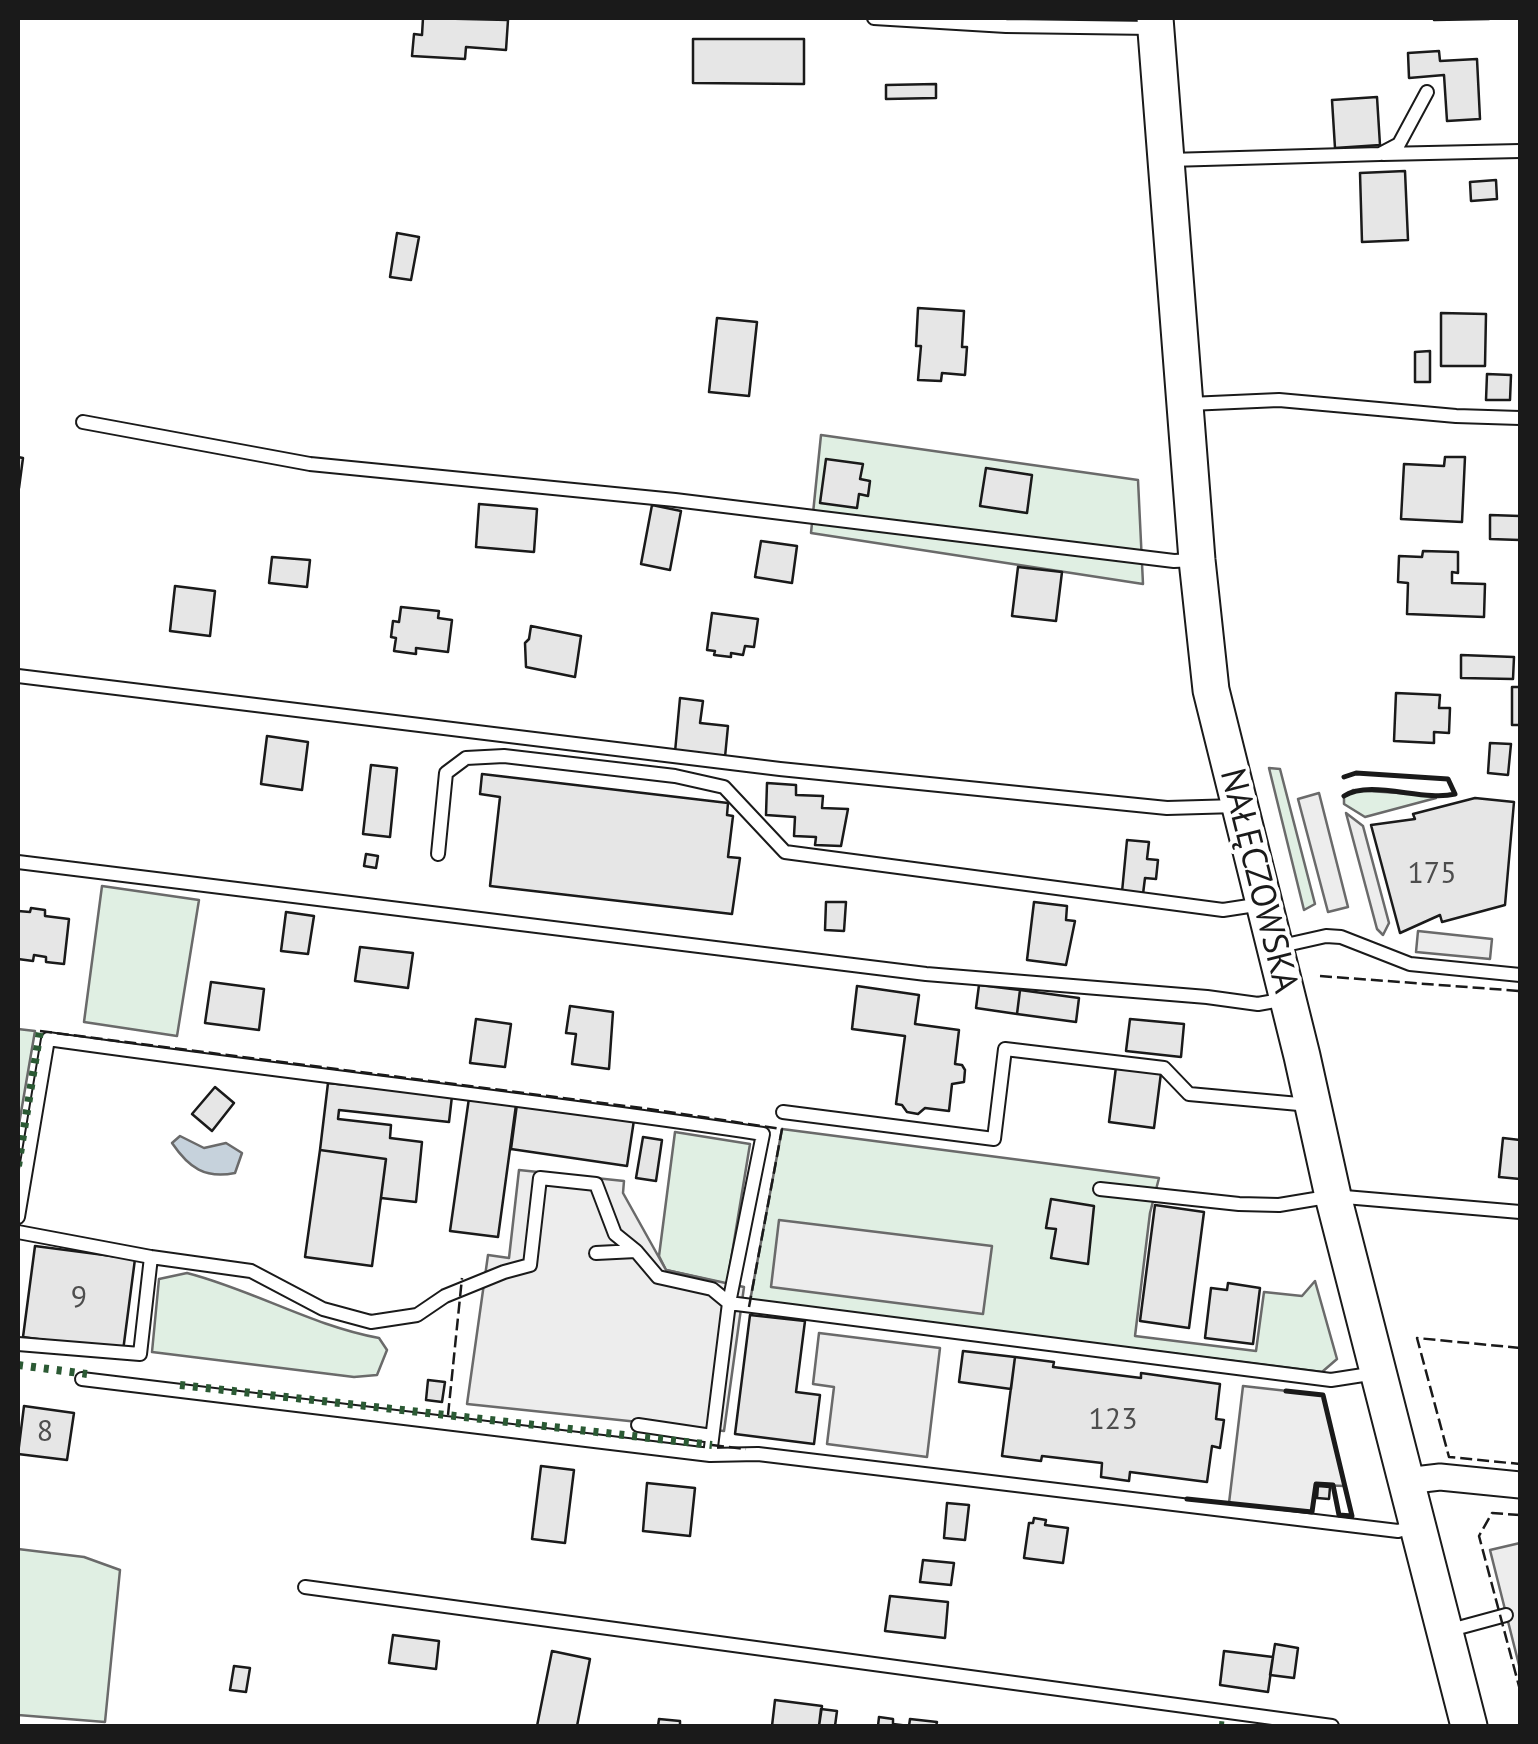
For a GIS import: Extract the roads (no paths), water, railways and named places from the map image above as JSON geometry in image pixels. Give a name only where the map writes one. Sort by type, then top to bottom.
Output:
[{"type":"main road","name":"NAŁĘCZOWSKA","points":[[1155,23],[1211,690],[1333,1196],[1469,1726]]},
{"type":"street","points":[[1406,1481],[1440,1477],[1520,1486]]},
{"type":"lane","points":[[874,18],[1006,26],[1155,23]]},
{"type":"lane","points":[[1380,154],[1400,144],[1426,92]]},
{"type":"lane","points":[[1166,160],[1520,151]]},
{"type":"lane","points":[[1185,404],[1279,400],[1520,418]]},
{"type":"lane","points":[[82,422],[310,464],[675,500],[1174,561],[1198,560]]},
{"type":"lane","points":[[18,676],[780,769],[1167,808],[1240,806]]},
{"type":"lane","points":[[438,854],[446,773],[466,758],[504,756],[675,776],[724,787],[785,852],[1224,910],[1264,904]]},
{"type":"lane","points":[[18,862],[926,974],[1207,996],[1258,1004],[1288,999]]},
{"type":"lane","points":[[1275,948],[1326,936],[1410,964],[1520,976]]},
{"type":"lane","points":[[18,1217],[48,1039],[764,1134],[729,1302],[710,1455]]},
{"type":"lane","points":[[783,1112],[994,1139],[1006,1049],[1164,1068],[1189,1094],[1313,1105]]},
{"type":"lane","points":[[18,1232],[151,1257],[251,1270],[324,1309],[371,1322],[416,1315],[445,1296],[530,1265],[540,1178],[596,1184],[615,1234],[636,1250],[658,1277],[712,1289],[729,1302],[1331,1380],[1378,1373]]},
{"type":"lane","points":[[1100,1189],[1259,1204],[1279,1205],[1333,1196],[1520,1212]]},
{"type":"lane","points":[[596,1253],[636,1250]]},
{"type":"lane","points":[[18,1344],[140,1354],[151,1257]]},
{"type":"lane","points":[[82,1379],[710,1455],[758,1454],[1398,1530],[1417,1526]]},
{"type":"lane","points":[[638,1425],[712,1436]]},
{"type":"lane","points":[[305,1587],[1332,1726]]},
{"type":"lane","points":[[1444,1632],[1506,1614]]}]
